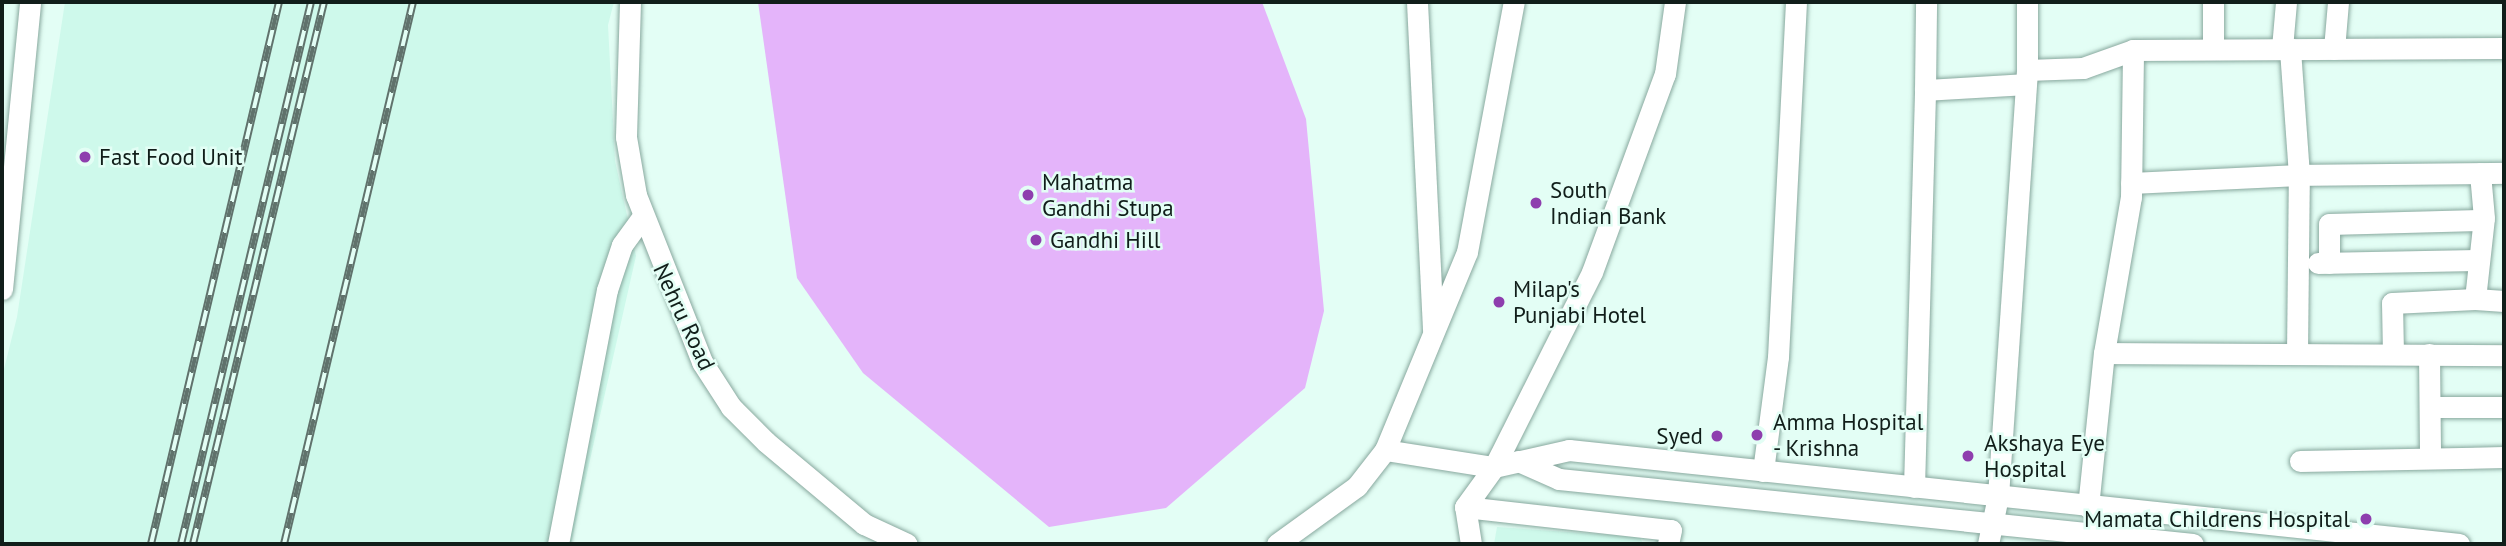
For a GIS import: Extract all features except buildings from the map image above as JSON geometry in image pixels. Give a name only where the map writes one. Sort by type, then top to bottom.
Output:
[{"type":"street","points":[[2,289],[7,211],[23,101],[30,2]]},
{"type":"street","name":"Nehru Road","points":[[630,2],[626,137],[643,216],[702,362],[731,407],[864,524],[907,544]]},
{"type":"street","points":[[1417,2],[1433,340]]},
{"type":"street","points":[[1277,544],[1357,486],[1385,450],[1433,340],[1467,252],[1514,2]]},
{"type":"street","points":[[1471,544],[1465,508],[1494,467],[1592,272],[1665,74],[1675,2]]},
{"type":"street","points":[[1762,471],[1778,358],[1796,2]]},
{"type":"street","points":[[1914,487],[1926,2]]},
{"type":"street","points":[[1988,544],[1990,522],[1998,496],[2026,77],[2027,2]]},
{"type":"street","points":[[2213,2],[2213,49]]},
{"type":"street","points":[[2286,2],[2286,48],[2299,175],[2297,354]]},
{"type":"street","points":[[2334,48],[2338,2]]},
{"type":"street","points":[[1925,90],[2083,68],[2133,50],[2504,48]]},
{"type":"street","points":[[2088,507],[2104,353],[2131,183],[2133,50]]},
{"type":"street","points":[[2,109],[23,101]]},
{"type":"street","points":[[2329,263],[2329,224],[2484,218],[2480,173]]},
{"type":"street","points":[[2131,183],[2299,175],[2504,173]]},
{"type":"street","points":[[558,544],[607,290],[622,245],[643,216]]},
{"type":"street","points":[[2475,299],[2479,220]]},
{"type":"street","points":[[2298,263],[2477,260]]},
{"type":"street","points":[[2393,354],[2392,303],[2475,299],[2504,301]]},
{"type":"street","points":[[2104,353],[2504,355]]},
{"type":"street","points":[[2429,354],[2430,458]]},
{"type":"street","points":[[2430,407],[2504,407]]},
{"type":"street","points":[[1385,450],[1494,467],[1569,450],[2088,507],[2459,544]]},
{"type":"street","points":[[2300,461],[2504,457]]},
{"type":"street","points":[[1518,461],[1559,479],[2193,544]]},
{"type":"street","points":[[1465,508],[1671,530],[1668,544]]},
{"type":"shaded area","points":[[65,2],[614,2],[608,25],[615,161],[636,256],[571,544],[2,544],[2,377],[17,317]]},
{"type":"shaded area","name":"Gandhi Hill","points":[[758,2],[1262,2],[1306,119],[1324,311],[1305,388],[1166,508],[1049,527],[863,373],[797,278]]},
{"type":"shaded area","points":[[1497,527],[1640,537],[1643,544],[1494,544]]},
{"type":"railway","points":[[151,544],[279,2]]},
{"type":"railway","points":[[181,544],[311,2]]},
{"type":"railway","points":[[193,544],[324,2]]},
{"type":"railway","points":[[284,544],[413,2]]},
{"type":"place","name":"Fast Food Unit","points":[[85,157]]},
{"type":"place","name":"Mahatma Gandhi Stupa","points":[[1028,195]]},
{"type":"place","name":"South Indian Bank","points":[[1536,203]]},
{"type":"place","name":"Gandhi Hill","points":[[1036,240]]},
{"type":"place","name":"Milap's Punjabi Hotel","points":[[1499,302]]},
{"type":"place","name":"Amma Hospital - Krishna","points":[[1757,435]]},
{"type":"place","name":"Syed","points":[[1717,436]]},
{"type":"place","name":"Akshaya Eye Hospital","points":[[1968,456]]},
{"type":"place","name":"Mamata Childrens Hospital","points":[[2366,519]]}]
